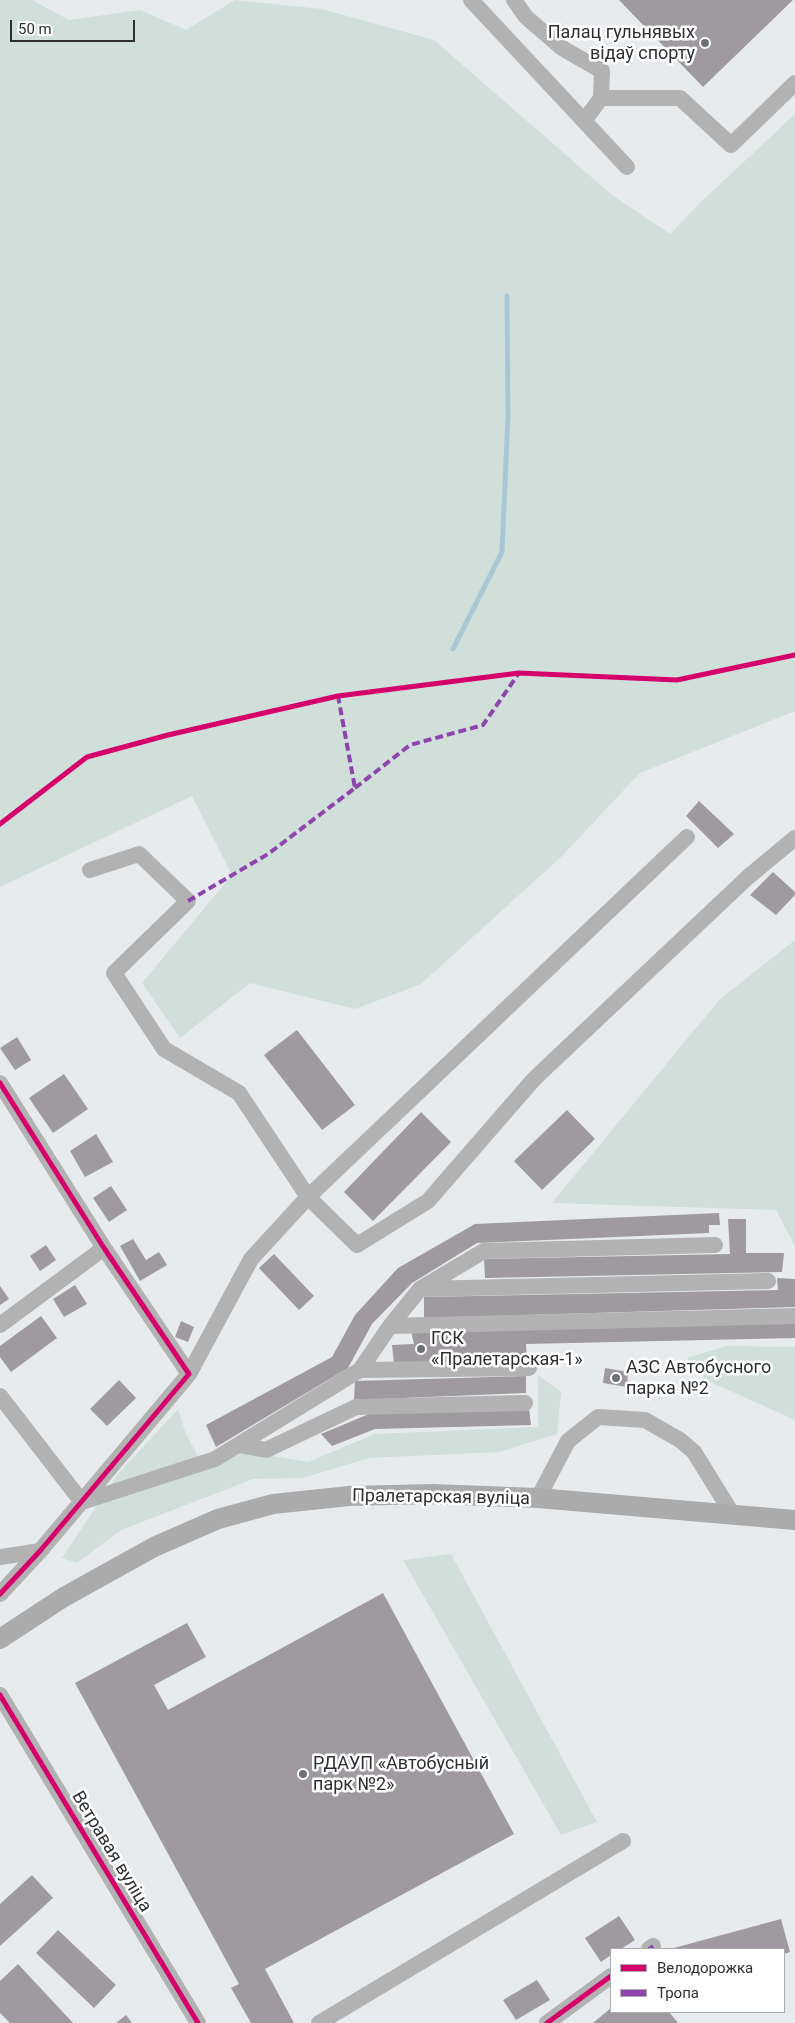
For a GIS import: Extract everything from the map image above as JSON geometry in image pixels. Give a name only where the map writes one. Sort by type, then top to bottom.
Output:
[{"type":"main road","name":"Пралетарская вуліца","points":[[0,1639],[64,1597],[154,1547],[218,1519],[273,1504],[349,1496],[433,1494],[538,1498],[795,1520]]},
{"type":"street","points":[[471,0],[627,167]]},
{"type":"street","points":[[514,0],[526,17],[562,48],[602,71],[601,98],[584,121]]},
{"type":"street","points":[[601,98],[680,98],[731,145],[795,83]]},
{"type":"street","points":[[0,1594],[40,1551],[189,1374],[251,1259],[308,1197],[687,837]]},
{"type":"street","points":[[90,870],[139,854],[188,901],[114,973],[164,1049],[239,1093],[308,1197],[357,1245],[428,1201],[534,1079],[748,878],[795,838]]},
{"type":"street","points":[[0,1083],[104,1248],[189,1374]]},
{"type":"street","points":[[82,1502],[215,1459],[360,1370],[390,1326],[420,1289],[484,1251],[715,1244]]},
{"type":"street","points":[[0,1325],[104,1248]]},
{"type":"street","points":[[420,1289],[768,1281]]},
{"type":"street","points":[[390,1326],[795,1316]]},
{"type":"street","points":[[360,1370],[529,1368]]},
{"type":"street","points":[[0,1396],[82,1502]]},
{"type":"street","points":[[239,1445],[266,1450],[356,1407],[526,1403]]},
{"type":"street","points":[[538,1498],[568,1441],[598,1417],[645,1420],[680,1440],[694,1452],[733,1515]]},
{"type":"street","points":[[0,1557],[40,1551]]},
{"type":"street","name":"Ветравая вуліца","points":[[0,1695],[198,2023]]},
{"type":"street","points":[[319,2023],[623,1841]]},
{"type":"street","points":[[547,2023],[610,1977]]},
{"type":"shaded area","points":[[0,0],[32,0],[69,20],[140,10],[186,30],[235,0],[322,9],[434,40],[612,195],[670,234],[702,201],[795,114],[795,711],[640,773],[561,857],[421,984],[355,1009],[250,983],[180,1038],[142,983],[232,875],[192,796],[0,887]]},
{"type":"shaded area","points":[[795,940],[795,1246],[776,1210],[552,1203],[719,1000]]},
{"type":"shaded area","points":[[727,1346],[795,1347],[795,1420],[706,1380],[687,1358]]},
{"type":"shaded area","points":[[538,1375],[561,1392],[557,1434],[499,1452],[369,1458],[303,1478],[253,1479],[121,1530],[77,1563],[62,1558],[118,1474],[178,1409],[186,1434],[206,1471],[238,1450],[308,1462],[375,1434],[538,1427]]},
{"type":"shaded area","points":[[451,1554],[597,1822],[561,1835],[403,1560]]},
{"type":"building","name":"Палац гульнявых відаў спорту","points":[[619,0],[793,0],[703,87]]},
{"type":"building","points":[[699,801],[734,834],[718,848],[686,816]]},
{"type":"building","points":[[773,872],[795,892],[795,895],[776,915],[750,895]]},
{"type":"building","points":[[297,1030],[355,1105],[322,1130],[264,1055]]},
{"type":"building","points":[[17,1037],[31,1060],[15,1070],[0,1048]]},
{"type":"building","points":[[64,1074],[88,1109],[53,1133],[29,1098]]},
{"type":"building","points":[[567,1110],[595,1139],[542,1190],[514,1161]]},
{"type":"building","points":[[421,1112],[451,1142],[373,1221],[344,1192]]},
{"type":"building","points":[[96,1134],[113,1162],[85,1177],[70,1151]]},
{"type":"building","points":[[111,1186],[127,1210],[109,1222],[93,1198]]},
{"type":"building","points":[[719,1213],[720,1225],[709,1225],[709,1233],[477,1243],[412,1283],[372,1324],[348,1368],[216,1447],[206,1425],[332,1357],[355,1315],[398,1268],[475,1224]]},
{"type":"building","points":[[728,1219],[746,1219],[746,1253],[784,1253],[782,1272],[485,1278],[484,1259],[730,1254]]},
{"type":"building","points":[[133,1239],[146,1260],[159,1252],[167,1265],[140,1281],[120,1246]]},
{"type":"building","points":[[46,1245],[56,1260],[40,1271],[30,1256]]},
{"type":"building","points":[[274,1254],[314,1296],[299,1310],[259,1268]]},
{"type":"building","points":[[777,1278],[795,1279],[795,1307],[424,1318],[424,1297],[778,1290]]},
{"type":"building","points":[[75,1285],[87,1304],[64,1317],[53,1299]]},
{"type":"building","points":[[0,1286],[9,1299],[0,1305]]},
{"type":"building","points":[[41,1316],[57,1338],[11,1372],[0,1357],[0,1346]]},
{"type":"building","points":[[181,1321],[194,1327],[188,1342],[175,1337]]},
{"type":"building","points":[[795,1323],[795,1338],[526,1344],[527,1359],[394,1364],[392,1345],[414,1344],[411,1331]]},
{"type":"building","name":"АЗС Автобусного парка №2","points":[[605,1368],[628,1372],[627,1387],[603,1383]]},
{"type":"building","points":[[526,1376],[526,1393],[354,1400],[355,1381]]},
{"type":"building","points":[[119,1380],[136,1398],[107,1426],[90,1409]]},
{"type":"building","points":[[529,1408],[531,1425],[375,1429],[332,1446],[321,1434],[369,1414]]},
{"type":"building","name":"РДАУП «Автобусный парк №2»","points":[[383,1593],[514,1834],[265,1969],[294,2023],[251,2023],[231,1988],[239,1984],[75,1683],[187,1623],[206,1657],[154,1685],[168,1710]]},
{"type":"building","points":[[32,1875],[53,1898],[0,1946],[0,1904]]},
{"type":"building","points":[[619,1916],[635,1940],[623,1948],[610,1948],[610,1956],[601,1962],[585,1938]]},
{"type":"building","points":[[781,1919],[790,1952],[785,1954],[785,1948],[674,1948]]},
{"type":"building","points":[[58,1930],[116,1985],[94,2008],[36,1953]]},
{"type":"building","points":[[18,1964],[73,2023],[10,2023],[0,2013],[0,1981]]},
{"type":"building","points":[[537,1980],[550,2000],[516,2020],[503,2000]]},
{"type":"building","points":[[610,2009],[610,2013],[670,2013],[678,2023],[593,2023]]},
{"type":"building","points":[[126,2015],[132,2023],[116,2023]]},
{"type":"waterway","points":[[453,649],[502,552],[508,416],[507,296]]},
{"type":"marked path","points":[[355,788],[410,745],[483,725],[519,673]]},
{"type":"marked path","points":[[188,901],[268,854],[355,788],[338,696]]},
{"type":"cycle path","points":[[0,824],[87,757],[168,735],[338,696],[519,673],[677,680],[795,655]]},
{"type":"cycle path","points":[[0,1083],[104,1248],[189,1374],[40,1551],[0,1594]]},
{"type":"cycle path","points":[[0,1695],[198,2023]]},
{"type":"cycle path","points":[[547,2023],[610,1977]]},
{"type":"place","name":"Палац гульнявых відаў спорту","points":[[705,43]]},
{"type":"place","name":"ГСК «Пралетарская-1»","points":[[421,1349]]},
{"type":"place","name":"АЗС Автобусного парка №2","points":[[616,1378]]},
{"type":"place","name":"РДАУП «Автобусный парк №2»","points":[[303,1774]]}]
